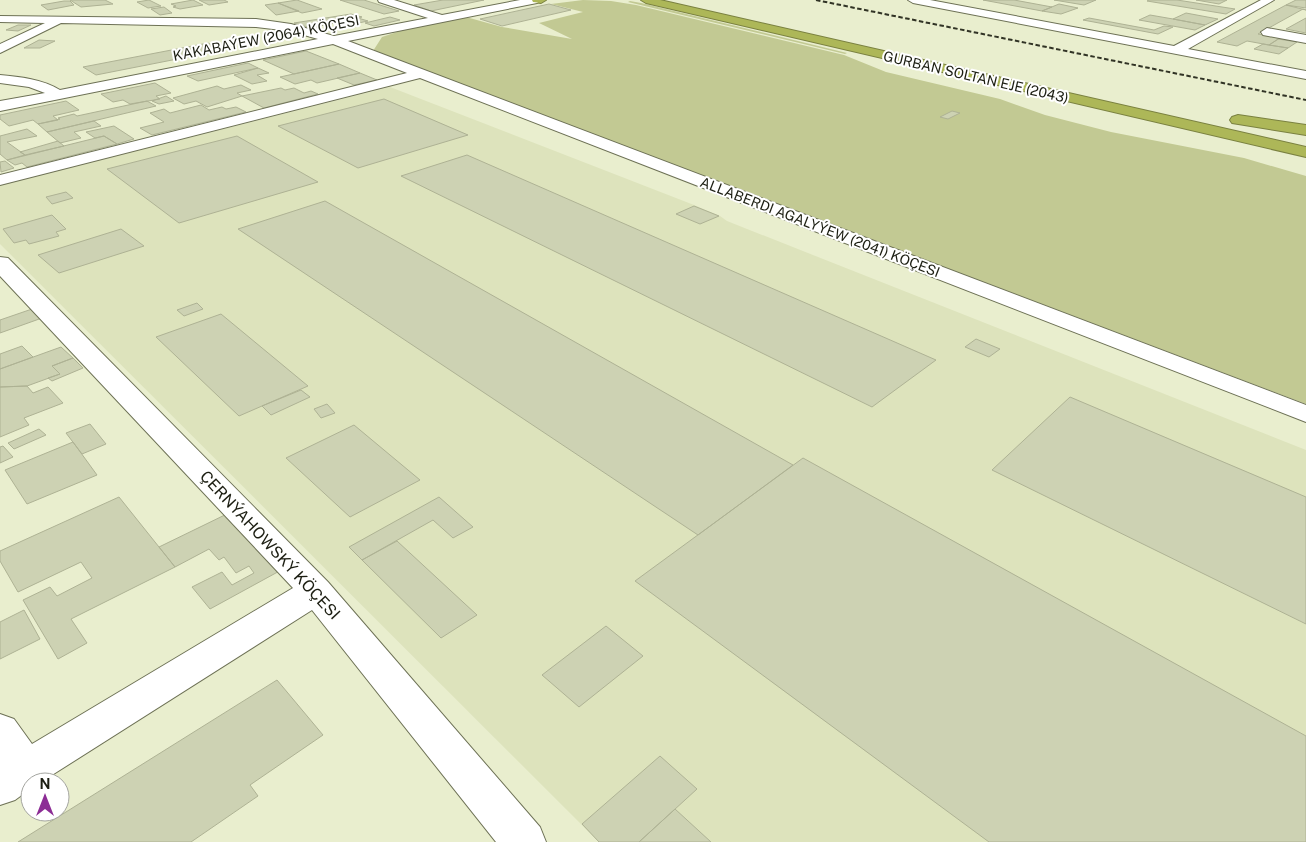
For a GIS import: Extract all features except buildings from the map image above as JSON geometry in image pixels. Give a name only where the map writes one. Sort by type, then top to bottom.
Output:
[{"type":"highway","name":"GURBAN SOLTAN EJE (2043)","points":[[639,0],[1207,130],[1305,150]]},
{"type":"highway","name":"GURBAN SOLTAN EJE (2043)","points":[[702,0],[912,47]]},
{"type":"highway","points":[[1305,150],[1229,118],[1306,130]]},
{"type":"street","points":[[383,0],[440,19]]},
{"type":"street","name":"KAKABAÝEW (2064) KÖÇESI","points":[[0,106],[539,0]]},
{"type":"street","points":[[914,0],[1306,75]]},
{"type":"street","points":[[1176,50],[1269,0]]},
{"type":"street","points":[[22,8],[43,20]]},
{"type":"street","name":"ALLABERDI AGALYÝEW (2041) KÖÇESI","points":[[0,19],[256,23],[291,28],[334,40],[1306,414]]},
{"type":"street","points":[[0,49],[60,20]]},
{"type":"street","points":[[1267,32],[1306,38]]},
{"type":"street","points":[[0,180],[420,74]]},
{"type":"street","points":[[0,79],[32,82],[46,87],[57,94]]},
{"type":"street","name":"ÇERNÝAHOWSKÝ KÖÇESI","points":[[0,263],[316,591],[524,842]]},
{"type":"street","points":[[0,731],[13,777],[316,591]]},
{"type":"shaded area","points":[[583,0],[611,1],[636,5],[844,55],[886,72],[1000,99],[1045,115],[1111,132],[1244,158],[1306,176],[1306,404],[373,51],[382,37],[409,28],[466,17],[502,27],[572,39],[539,23],[583,12],[551,4]]},
{"type":"shaded area","points":[[628,2],[641,3],[847,53]]},
{"type":"shaded area","points":[[390,87],[694,205],[727,221],[1306,450],[1306,842],[599,842],[0,244],[0,185]]},
{"type":"railway","points":[[816,0],[1306,100]]}]
